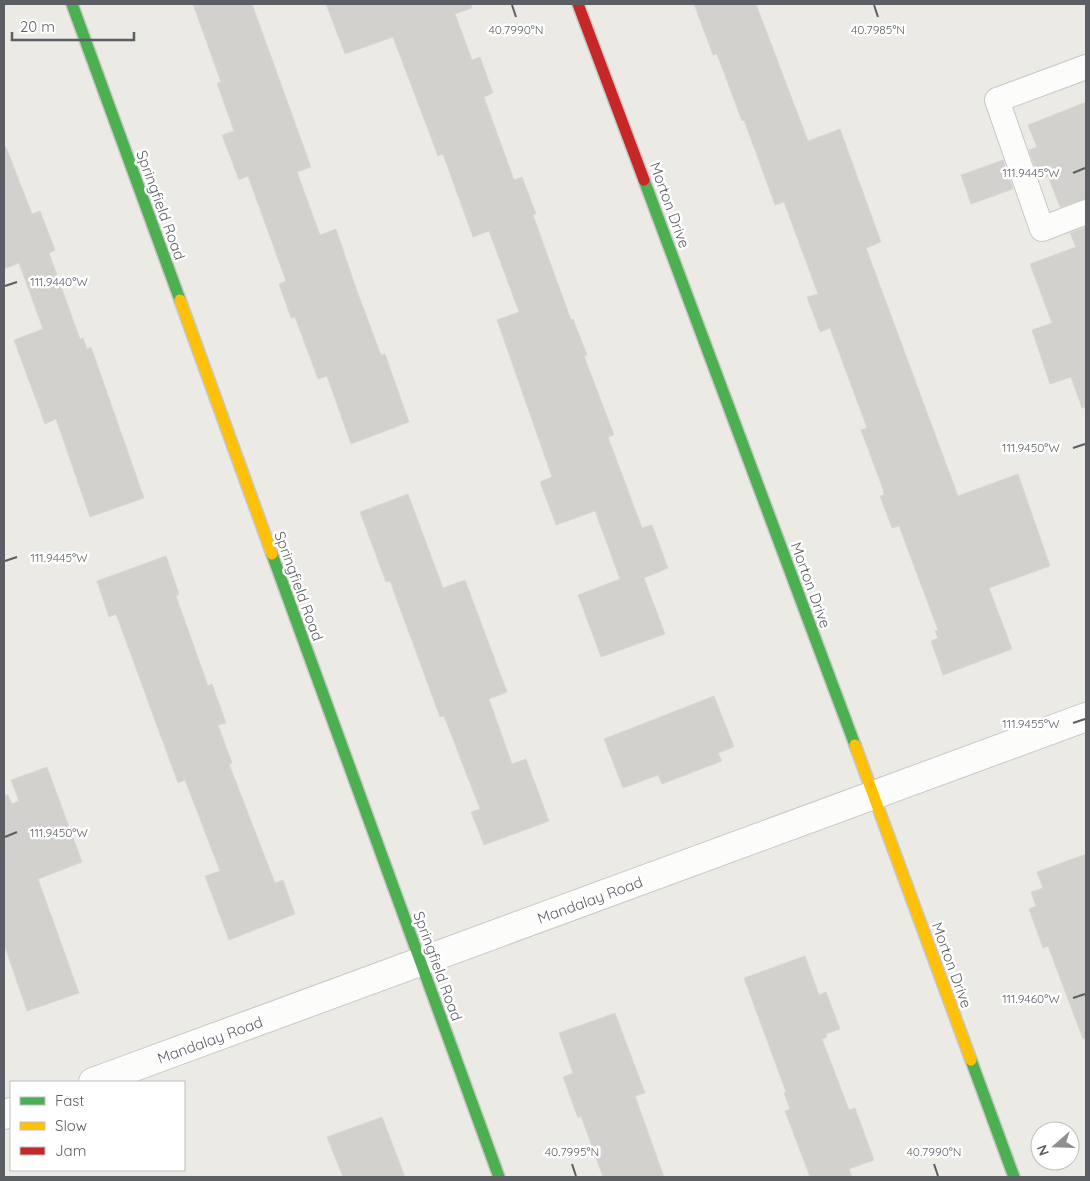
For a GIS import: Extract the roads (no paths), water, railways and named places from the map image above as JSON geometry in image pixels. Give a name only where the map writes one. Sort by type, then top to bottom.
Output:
[{"type":"street","name":"Springfield Road","points":[[72,4],[499,1177]]},
{"type":"street","name":"Morton Drive","points":[[578,4],[874,796],[1014,1177]]},
{"type":"street","name":"Mandalay Road","points":[[96,1081],[1086,717]]},
{"type":"lane","points":[[1086,67],[997,100],[1042,229],[1086,212]]}]
